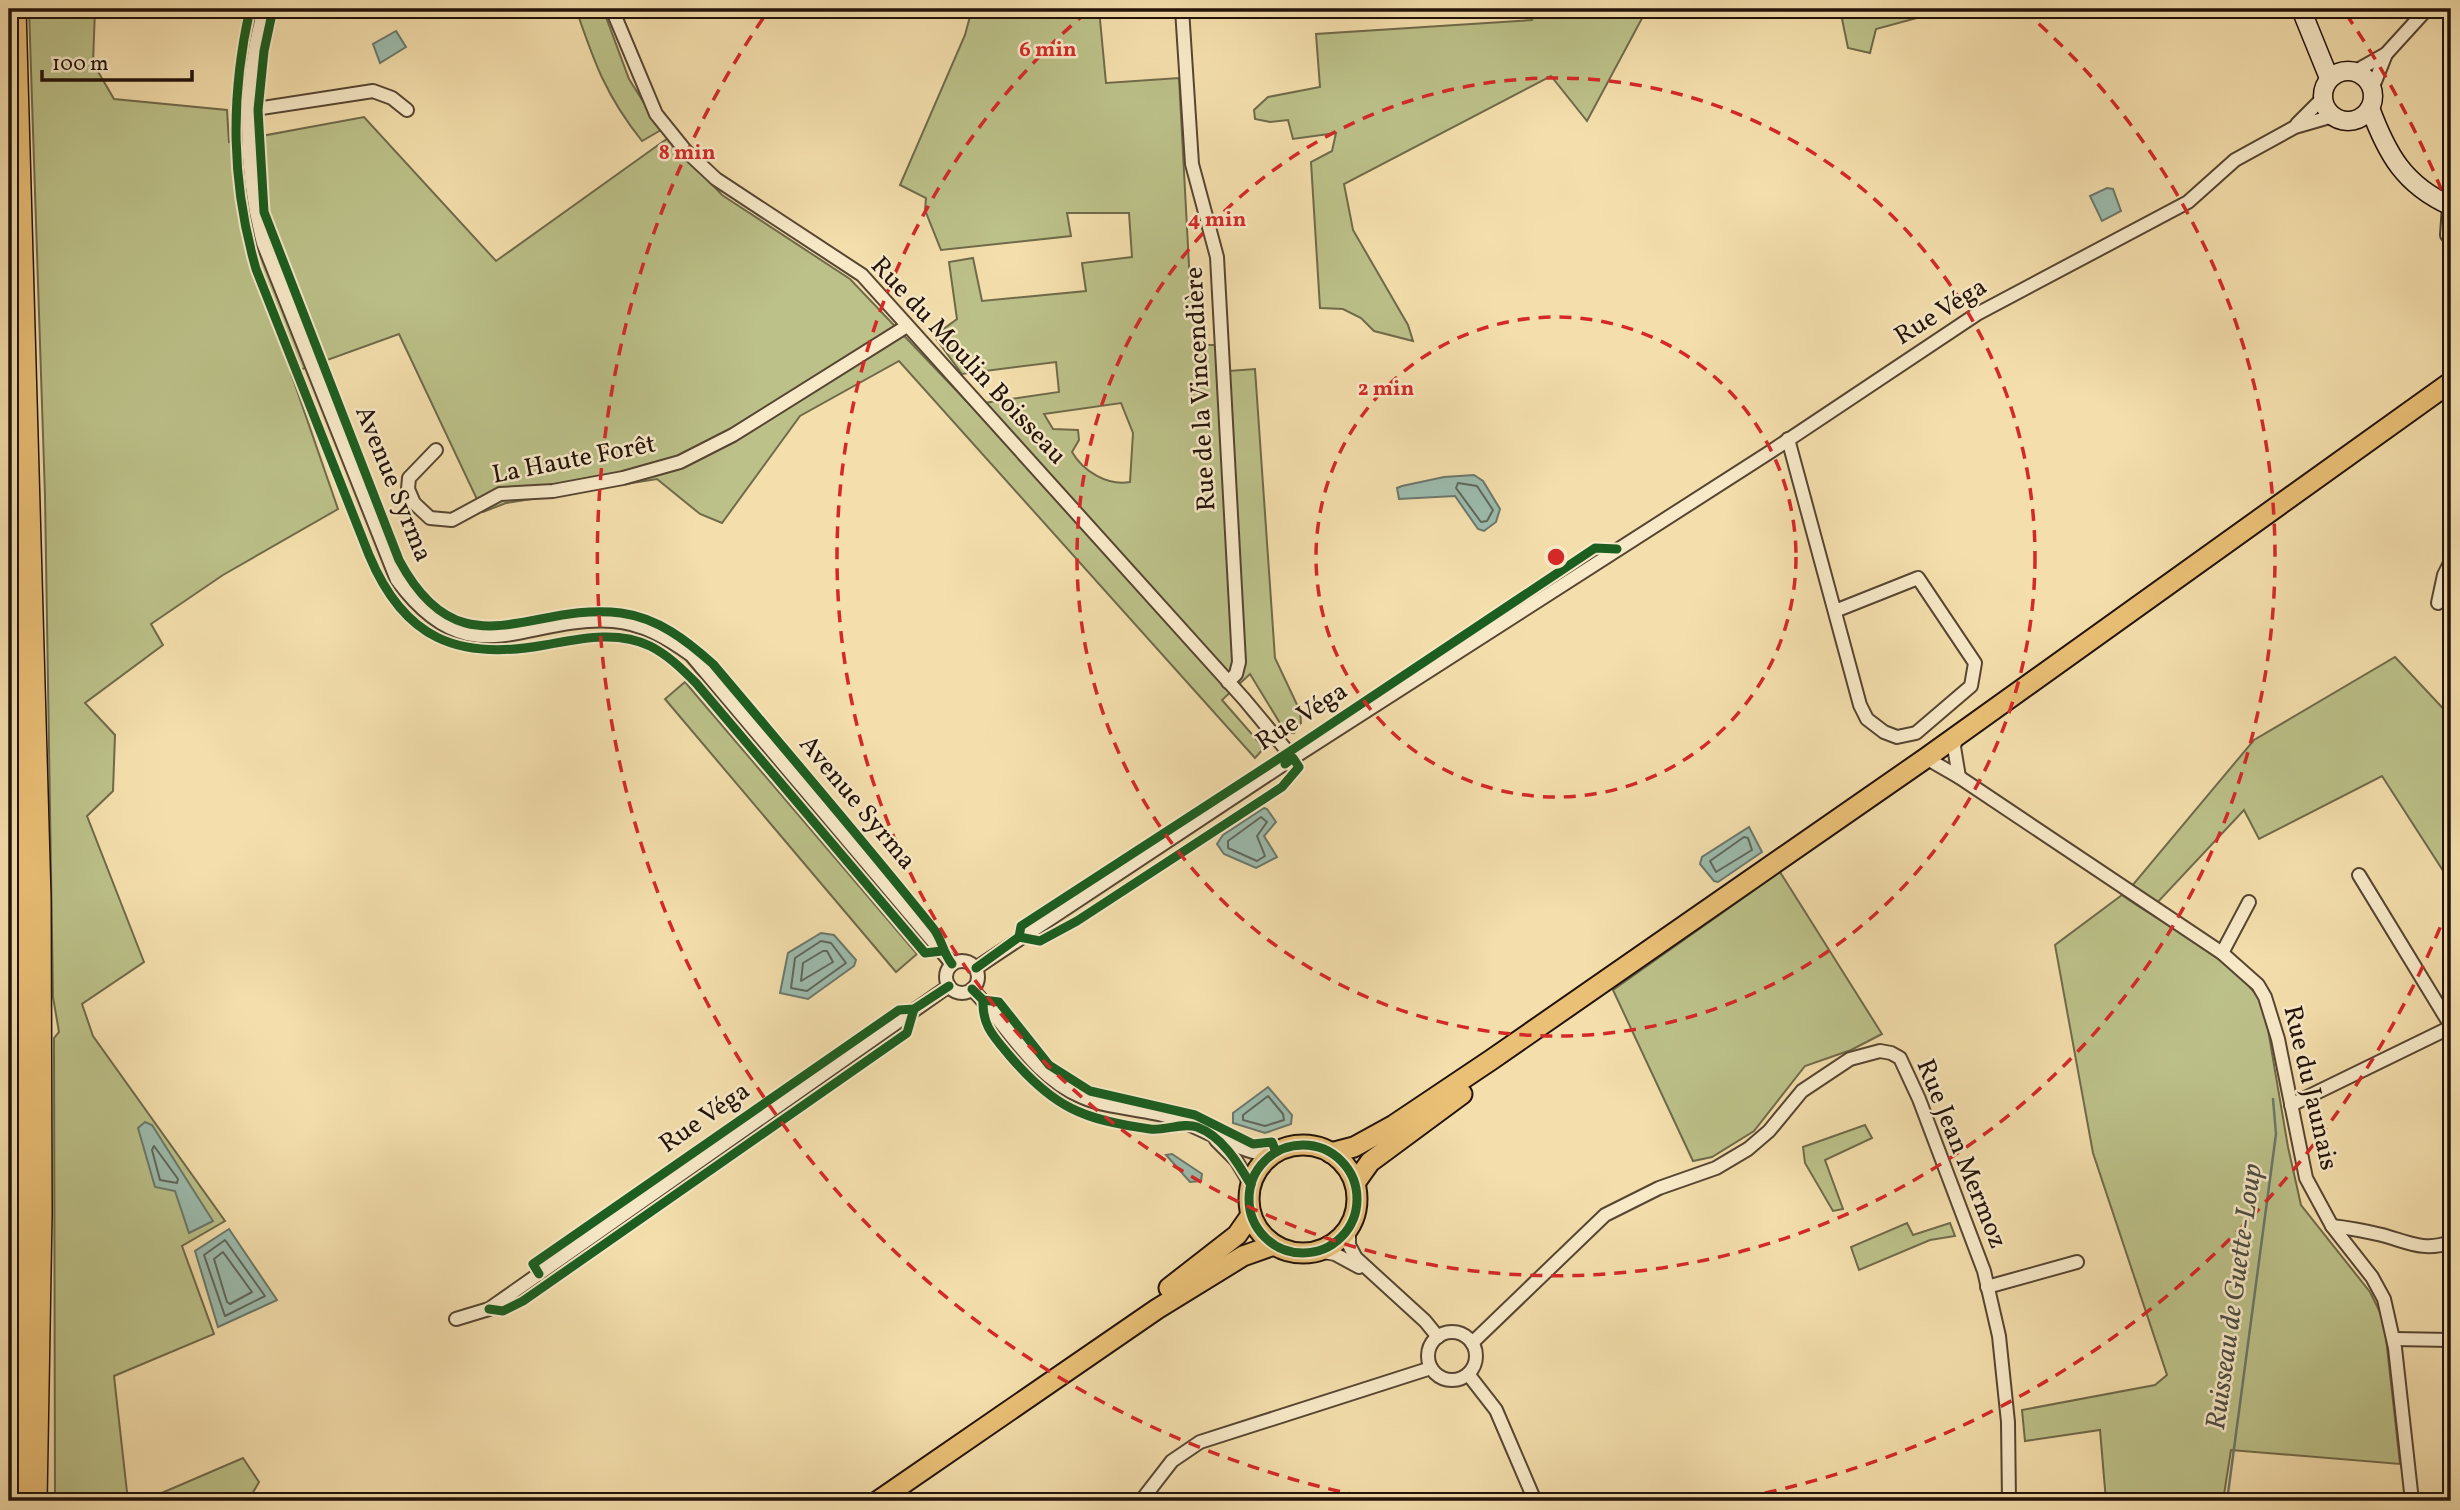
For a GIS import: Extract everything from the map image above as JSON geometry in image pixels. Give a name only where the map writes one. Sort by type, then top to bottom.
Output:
[{"type":"highway","points":[[14,9],[38,843],[40,1175],[35,1501]]},
{"type":"highway","points":[[9,433],[18,706],[22,992],[17,1501]]},
{"type":"main road","points":[[2301,9],[2343,74],[2368,81],[2372,89],[2370,108],[2382,142],[2402,173],[2450,206]]},
{"type":"main road","points":[[2343,74],[2323,98],[2333,116],[2351,121],[2382,142]]},
{"type":"main road","points":[[2351,121],[2362,117],[2370,108]]},
{"type":"main road","points":[[1331,1153],[1353,1147],[1394,1125],[1657,944],[1926,758],[2451,382]]},
{"type":"main road","points":[[1355,1183],[1370,1162],[1588,1002],[1657,944]]},
{"type":"main road","points":[[1304,1145],[1331,1153],[1348,1169],[1355,1183],[1357,1207],[1349,1229],[1338,1241],[1319,1251],[1297,1253],[1274,1245],[1259,1232],[1251,1215],[1251,1185],[1256,1171],[1271,1156],[1290,1147],[1304,1145]]},
{"type":"main road","points":[[1003,1413],[1208,1259],[1237,1235],[1251,1215]]},
{"type":"main road","points":[[878,1501],[1003,1413],[1202,1281],[1243,1256],[1274,1245]]},
{"type":"street","name":"Avenue Syrma","points":[[264,9],[254,51],[249,110],[252,198],[263,243],[387,559],[409,596],[442,623],[481,636],[506,637],[592,621],[614,621],[656,632],[673,642],[691,655],[952,964]]},
{"type":"street","name":"Rue du Moulin Boisseau","points":[[612,9],[656,114],[685,150],[716,179],[863,275],[1228,682],[1289,761]]},
{"type":"street","name":"Rue de la Vincendière","points":[[1182,9],[1192,164],[1217,257],[1239,662],[1236,674],[1228,682]]},
{"type":"street","points":[[2372,89],[2386,54],[2427,9]]},
{"type":"street","points":[[2343,74],[2386,54]]},
{"type":"street","points":[[249,110],[373,91],[392,98],[407,110]]},
{"type":"street","name":"Rue Véga","points":[[2295,127],[2323,98]]},
{"type":"street","name":"Rue Véga","points":[[976,968],[1977,314],[2188,202],[2235,160],[2295,127],[2333,116]]},
{"type":"street","points":[[2450,206],[2447,234],[2451,240]]},
{"type":"street","name":"La Haute Forêt","points":[[436,450],[409,478],[408,489],[414,503],[430,518],[452,520],[500,494],[553,491],[623,478],[680,462],[733,435],[907,326]]},
{"type":"street","points":[[1788,439],[1860,705],[1867,719],[1884,732],[1897,737],[1916,733],[1971,686],[1975,663],[1918,578],[1835,611]]},
{"type":"street","points":[[2438,603],[2444,575],[2451,561]]},
{"type":"street","points":[[1957,735],[1954,747],[1959,777]]},
{"type":"street","name":"Rue du Jaunais","points":[[1926,758],[1959,777],[2222,953],[2258,985],[2265,997],[2278,1039],[2306,1178],[2332,1226],[2372,1277],[2384,1299],[2394,1339],[2412,1501]]},
{"type":"street","points":[[2291,1105],[2451,1026],[2359,875]]},
{"type":"street","points":[[2222,953],[2249,902]]},
{"type":"street","points":[[962,961],[976,968],[977,982],[972,989],[963,993],[949,986],[947,972],[952,964],[962,961]]},
{"type":"street","name":"Rue Véga","points":[[456,1320],[489,1309],[949,986]]},
{"type":"street","points":[[972,989],[1037,1066],[1059,1086],[1101,1104],[1166,1115],[1247,1152],[1271,1156]]},
{"type":"street","name":"Rue Jean Mermoz","points":[[1472,1343],[1605,1215],[1659,1188],[1716,1168],[1748,1149],[1769,1131],[1802,1091],[1821,1076],[1850,1059],[1880,1051],[1900,1058],[1919,1100],[1987,1287],[1999,1336],[2007,1410],[2009,1501]]},
{"type":"street","points":[[1209,1133],[1236,1160],[1251,1185]]},
{"type":"street","points":[[2332,1226],[2385,1236],[2416,1247],[2436,1248],[2451,1242]]},
{"type":"street","points":[[1349,1229],[1352,1252],[1374,1277],[1425,1321],[1438,1337]]},
{"type":"street","points":[[1319,1251],[1346,1259],[1374,1277]]},
{"type":"street","points":[[1987,1287],[2077,1262]]},
{"type":"street","points":[[1457,1333],[1472,1343],[1475,1363],[1468,1374],[1448,1380],[1431,1368],[1428,1355],[1438,1337],[1457,1333]]},
{"type":"street","points":[[2394,1339],[2451,1340]]},
{"type":"street","points":[[1141,1501],[1172,1461],[1200,1442],[1431,1368]]},
{"type":"street","points":[[1468,1374],[1496,1410],[1535,1501]]},
{"type":"green space","points":[[29,9],[95,9],[93,63],[114,99],[227,110],[229,142],[364,117],[496,261],[668,138],[722,195],[850,279],[970,405],[1059,392],[1056,362],[962,374],[934,336],[957,319],[949,262],[973,258],[982,301],[1086,291],[1082,263],[1132,257],[1129,213],[1067,213],[1071,236],[941,250],[925,210],[926,198],[900,185],[965,35],[972,9],[1099,9],[1106,83],[1179,78],[1190,284],[1200,294],[1204,345],[1227,345],[1229,371],[1255,369],[1275,658],[1300,711],[1301,723],[1294,733],[1286,733],[1250,674],[1222,700],[1264,748],[1255,758],[899,361],[800,416],[722,523],[700,514],[657,479],[506,503],[483,512],[399,334],[291,373],[338,509],[223,575],[151,624],[163,645],[85,703],[115,735],[113,791],[87,816],[144,962],[82,1004],[93,1036],[225,1221],[182,1246],[214,1334],[114,1376],[128,1501],[55,1501],[54,1038],[59,1032],[53,997],[45,496]],"holes":[[[1121,403],[1133,433],[1130,482],[1113,482],[1089,471],[1072,452],[1079,440],[1078,430],[1053,429],[1044,414]]]},
{"type":"green space","points":[[576,9],[603,9],[629,79],[661,130],[642,141],[630,125],[602,78]]},
{"type":"green space","points":[[1535,9],[1647,9],[1587,121],[1551,76],[1344,184],[1353,230],[1408,325],[1413,341],[1374,331],[1361,318],[1343,309],[1320,308],[1311,162],[1332,151],[1336,133],[1293,139],[1288,120],[1270,122],[1255,119],[1254,110],[1268,97],[1320,87],[1316,34],[1532,20]]},
{"type":"green space","points":[[1820,9],[1950,9],[1876,29],[1870,53],[1848,48],[1841,14]]},
{"type":"green space","points":[[2395,657],[2451,717],[2451,883],[2382,776],[2259,839],[2244,810],[2156,904],[2131,887],[2254,740]]},
{"type":"green space","points":[[685,682],[917,954],[896,972],[665,699]]},
{"type":"green space","points":[[1780,872],[1882,1034],[1851,1050],[1805,1066],[1754,1131],[1712,1157],[1693,1161],[1613,990]]},
{"type":"green space","points":[[2122,895],[2218,957],[2251,988],[2264,1006],[2288,1147],[2301,1205],[2370,1292],[2384,1320],[2400,1464],[2231,1450],[2223,1501],[2106,1501],[2100,1430],[2025,1441],[2022,1410],[2155,1385],[2167,1375],[2093,1153],[2055,945]]},
{"type":"green space","points":[[1865,1125],[1872,1138],[1825,1160],[1843,1209],[1833,1211],[1805,1163],[1803,1147]]},
{"type":"green space","points":[[1907,1223],[1913,1235],[1950,1223],[1955,1236],[1930,1240],[1859,1270],[1851,1247]]},
{"type":"green space","points":[[243,1458],[259,1482],[248,1501],[143,1501]]},
{"type":"water","points":[[396,31],[406,47],[380,63],[373,44]]},
{"type":"water","points":[[2107,188],[2113,189],[2121,211],[2102,221],[2090,196]]},
{"type":"water","points":[[1474,475],[1483,481],[1500,509],[1496,522],[1484,531],[1478,529],[1455,496],[1399,499],[1397,488],[1402,486],[1444,477]]},
{"type":"water","points":[[1264,808],[1276,822],[1264,836],[1277,857],[1256,868],[1224,854],[1217,844],[1223,835]]},
{"type":"water","points":[[1749,827],[1762,852],[1718,882],[1714,881],[1700,864],[1702,857]]},
{"type":"water","points":[[821,933],[834,935],[856,960],[854,966],[808,999],[780,993],[788,953]]},
{"type":"water","points":[[1268,1087],[1292,1115],[1291,1124],[1265,1133],[1233,1123],[1233,1113]]},
{"type":"water","points":[[145,1122],[152,1125],[213,1221],[189,1233],[175,1191],[155,1187],[138,1128]]},
{"type":"water","points":[[1172,1154],[1202,1174],[1201,1181],[1190,1182],[1166,1155]]},
{"type":"water","points":[[229,1229],[277,1300],[218,1327],[195,1251]]},
{"type":"waterway","name":"Ruisseau de Guette-Loup","points":[[2227,1501],[2276,1134],[2273,1099]]},
{"type":"cycle path","points":[[250,9],[239,75],[236,140],[242,204],[256,269],[369,555],[383,584],[399,607],[417,625],[438,638],[460,646],[486,650],[514,649],[584,638],[611,637],[637,641],[657,650],[696,683],[925,953],[942,951]]},
{"type":"cycle path","points":[[273,9],[264,51],[258,110],[264,212],[399,560],[423,595],[447,616],[473,625],[528,622],[588,612],[621,613],[659,625],[682,639],[713,664],[851,828],[933,928],[952,964]]},
{"type":"cycle path","points":[[1019,937],[1021,926],[1595,548],[1617,549]]},
{"type":"cycle path","points":[[976,968],[1019,937],[1040,941],[1077,921],[1282,787],[1299,767],[1293,758],[1285,764]]},
{"type":"cycle path","points":[[539,1274],[533,1264],[899,1010],[914,1009],[949,986]]},
{"type":"cycle path","points":[[972,989],[983,1000],[999,1002],[1049,1065],[1090,1091],[1195,1115],[1253,1144],[1272,1142],[1276,1152]]},
{"type":"cycle path","points":[[983,1000],[984,1016],[993,1036],[1025,1073],[1055,1099],[1106,1121],[1156,1129],[1186,1125],[1197,1127],[1222,1144],[1251,1185]]},
{"type":"cycle path","points":[[489,1309],[503,1311],[523,1301],[907,1033],[914,1009]]},
{"type":"cycle path","points":[[1303,1145],[1324,1149],[1341,1161],[1353,1178],[1357,1199],[1353,1220],[1341,1237],[1324,1249],[1303,1253],[1282,1249],[1265,1237],[1253,1220],[1249,1199],[1253,1178],[1265,1161],[1282,1149],[1303,1145]]}]
